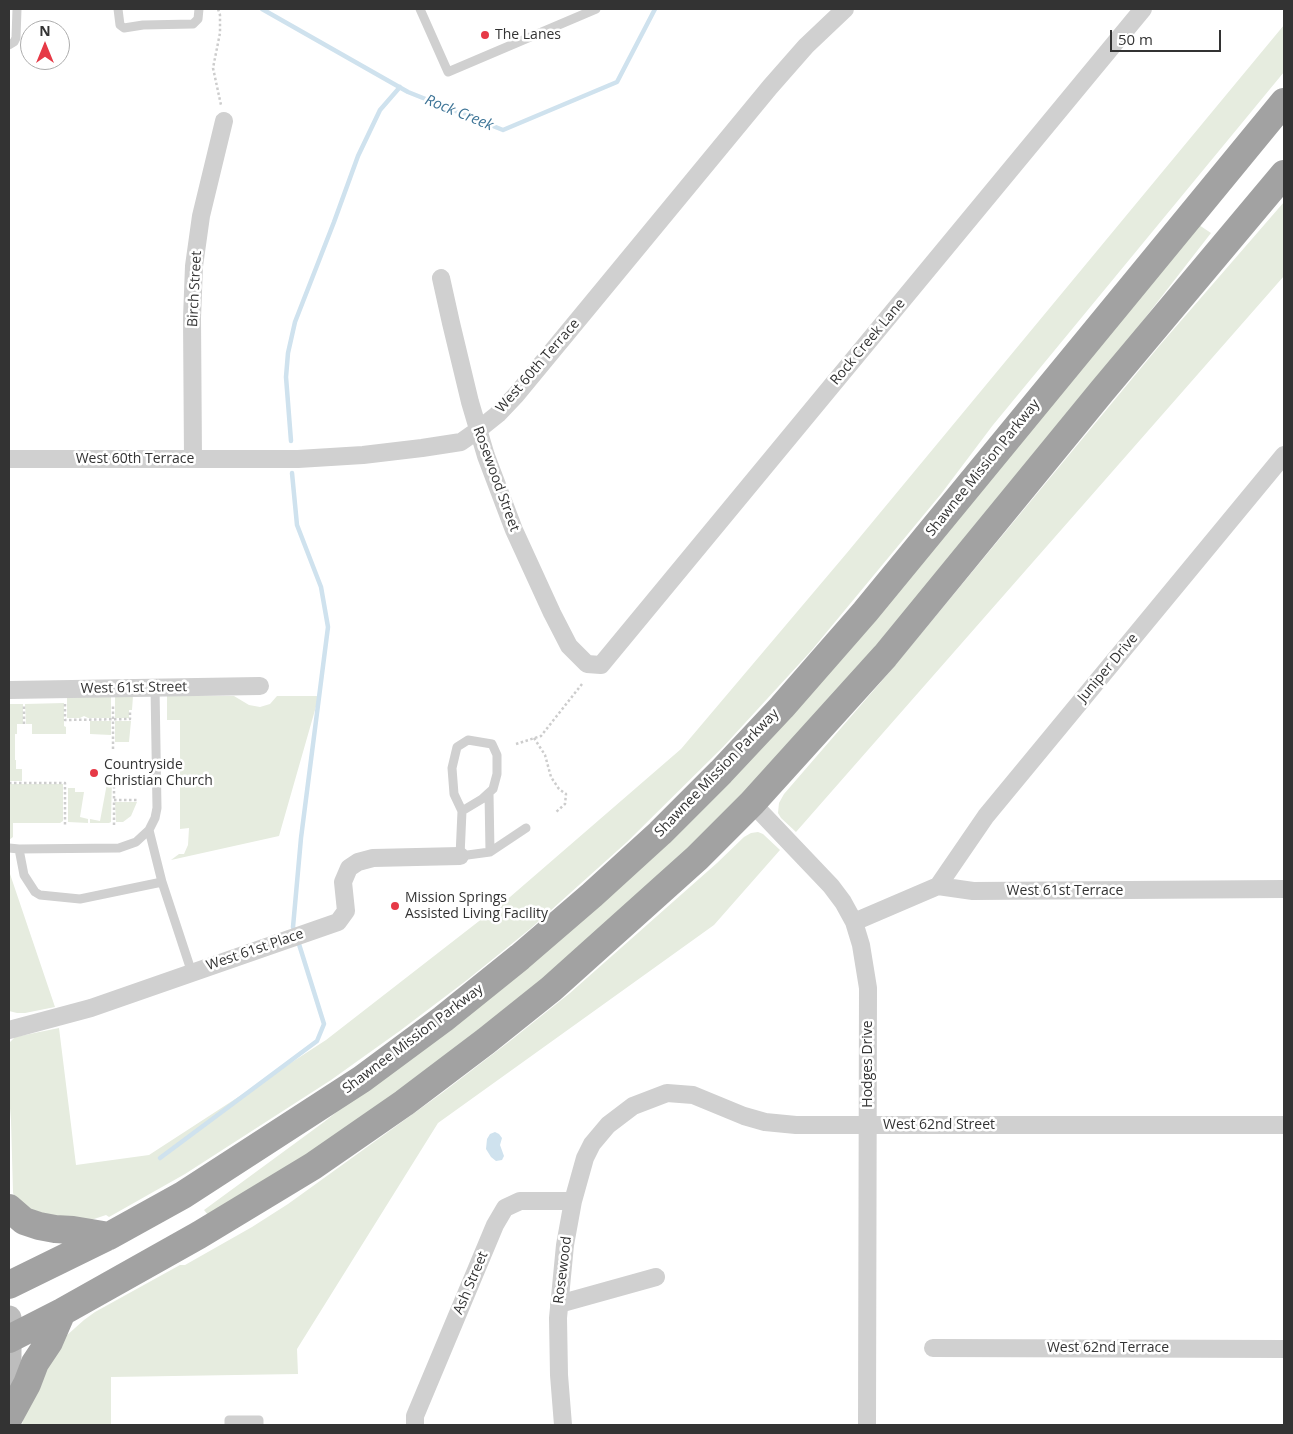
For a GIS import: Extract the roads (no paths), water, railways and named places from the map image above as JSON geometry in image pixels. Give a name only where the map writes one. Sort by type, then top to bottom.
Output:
[{"type":"highway","name":"Shawnee Mission Parkway","points":[[9,1285],[108,1236],[183,1195],[362,1079],[443,1019],[520,957],[660,833],[782,707],[865,612],[1284,102]]},
{"type":"highway","points":[[9,1339],[62,1312],[250,1205],[313,1166],[404,1103],[551,989],[697,858],[752,803],[885,656],[1284,174]]},
{"type":"highway","points":[[9,1208],[24,1221],[39,1226],[108,1236]]},
{"type":"highway","points":[[9,1416],[35,1363],[49,1342],[62,1312]]},
{"type":"main road","points":[[9,1318],[9,1425]]},
{"type":"street","name":"West 60th Terrace","points":[[9,459],[298,459],[363,456],[461,442],[498,414],[516,395],[770,87],[806,46],[844,9]]},
{"type":"street","name":"Rock Creek Lane","points":[[587,664],[601,665],[616,648],[1143,9]]},
{"type":"street","name":"Birch Street","points":[[193,460],[192,318],[194,266],[201,216],[224,121]]},
{"type":"street","name":"Rosewood Street","points":[[442,278],[451,324],[478,430],[496,486],[514,530],[568,646],[587,664]]},
{"type":"street","name":"Juniper Drive","points":[[938,886],[986,816],[1284,455]]},
{"type":"street","name":"West 61st Street","points":[[9,690],[260,686]]},
{"type":"street","name":"Hodges Drive","points":[[752,803],[831,886],[854,922],[861,945],[868,988],[867,1425]]},
{"type":"street","name":"West 61st Place","points":[[9,1030],[91,1008],[338,922],[346,912],[343,882],[349,868],[358,862],[373,858],[460,856]]},
{"type":"street","name":"West 61st Terrace","points":[[938,886],[972,891],[1284,889]]},
{"type":"street","points":[[854,922],[938,886]]},
{"type":"street","name":"West 62nd Street","points":[[608,1125],[633,1106],[667,1093],[693,1095],[744,1116],[765,1122],[796,1125],[1284,1125]]},
{"type":"street","name":"Rosewood","points":[[563,1425],[559,1375],[559,1304],[565,1245],[573,1201],[584,1158],[592,1144],[608,1125]]},
{"type":"street","name":"Ash Street","points":[[415,1425],[415,1416],[495,1225],[505,1208],[520,1201],[573,1201]]},
{"type":"street","points":[[559,1304],[656,1277]]},
{"type":"street","name":"West 62nd Terrace","points":[[933,1348],[1284,1349]]},
{"type":"lane","points":[[9,45],[16,38],[17,9]]},
{"type":"lane","points":[[118,9],[120,25],[124,28],[143,25],[193,24],[198,19],[198,9]]},
{"type":"lane","points":[[420,9],[448,72],[596,9]]},
{"type":"lane","points":[[9,848],[120,848],[136,842],[149,830],[156,818],[157,808],[155,687]]},
{"type":"lane","points":[[462,811],[494,789],[497,774],[497,755],[492,744],[468,740],[457,747],[452,768],[454,794],[462,811],[460,856],[490,852],[526,828]]},
{"type":"lane","points":[[489,793],[490,852]]},
{"type":"lane","points":[[149,830],[162,882],[192,973]]},
{"type":"lane","points":[[19,849],[24,875],[35,892],[40,895],[80,899],[162,882]]},
{"type":"lane","points":[[229,1425],[229,1420],[259,1420],[259,1425]]},
{"type":"water","points":[[495,1132],[502,1138],[500,1145],[504,1156],[502,1160],[496,1161],[486,1149],[487,1139],[490,1134]]},
{"type":"waterway","name":"Rock Creek","points":[[262,9],[408,92],[503,130],[617,82],[655,9]]},
{"type":"waterway","points":[[291,441],[286,377],[288,353],[295,322],[358,156],[380,110],[400,87]]},
{"type":"waterway","points":[[292,473],[297,525],[321,587],[328,627],[301,838],[293,927],[296,934]]},
{"type":"waterway","points":[[160,1158],[317,1041],[324,1024],[298,941]]},
{"type":"place","name":"The Lanes","points":[[485,35]]},
{"type":"place","name":"Countryside Christian Church","points":[[94,773]]},
{"type":"place","name":"Mission Springs Assisted Living Facility","points":[[395,906]]}]
